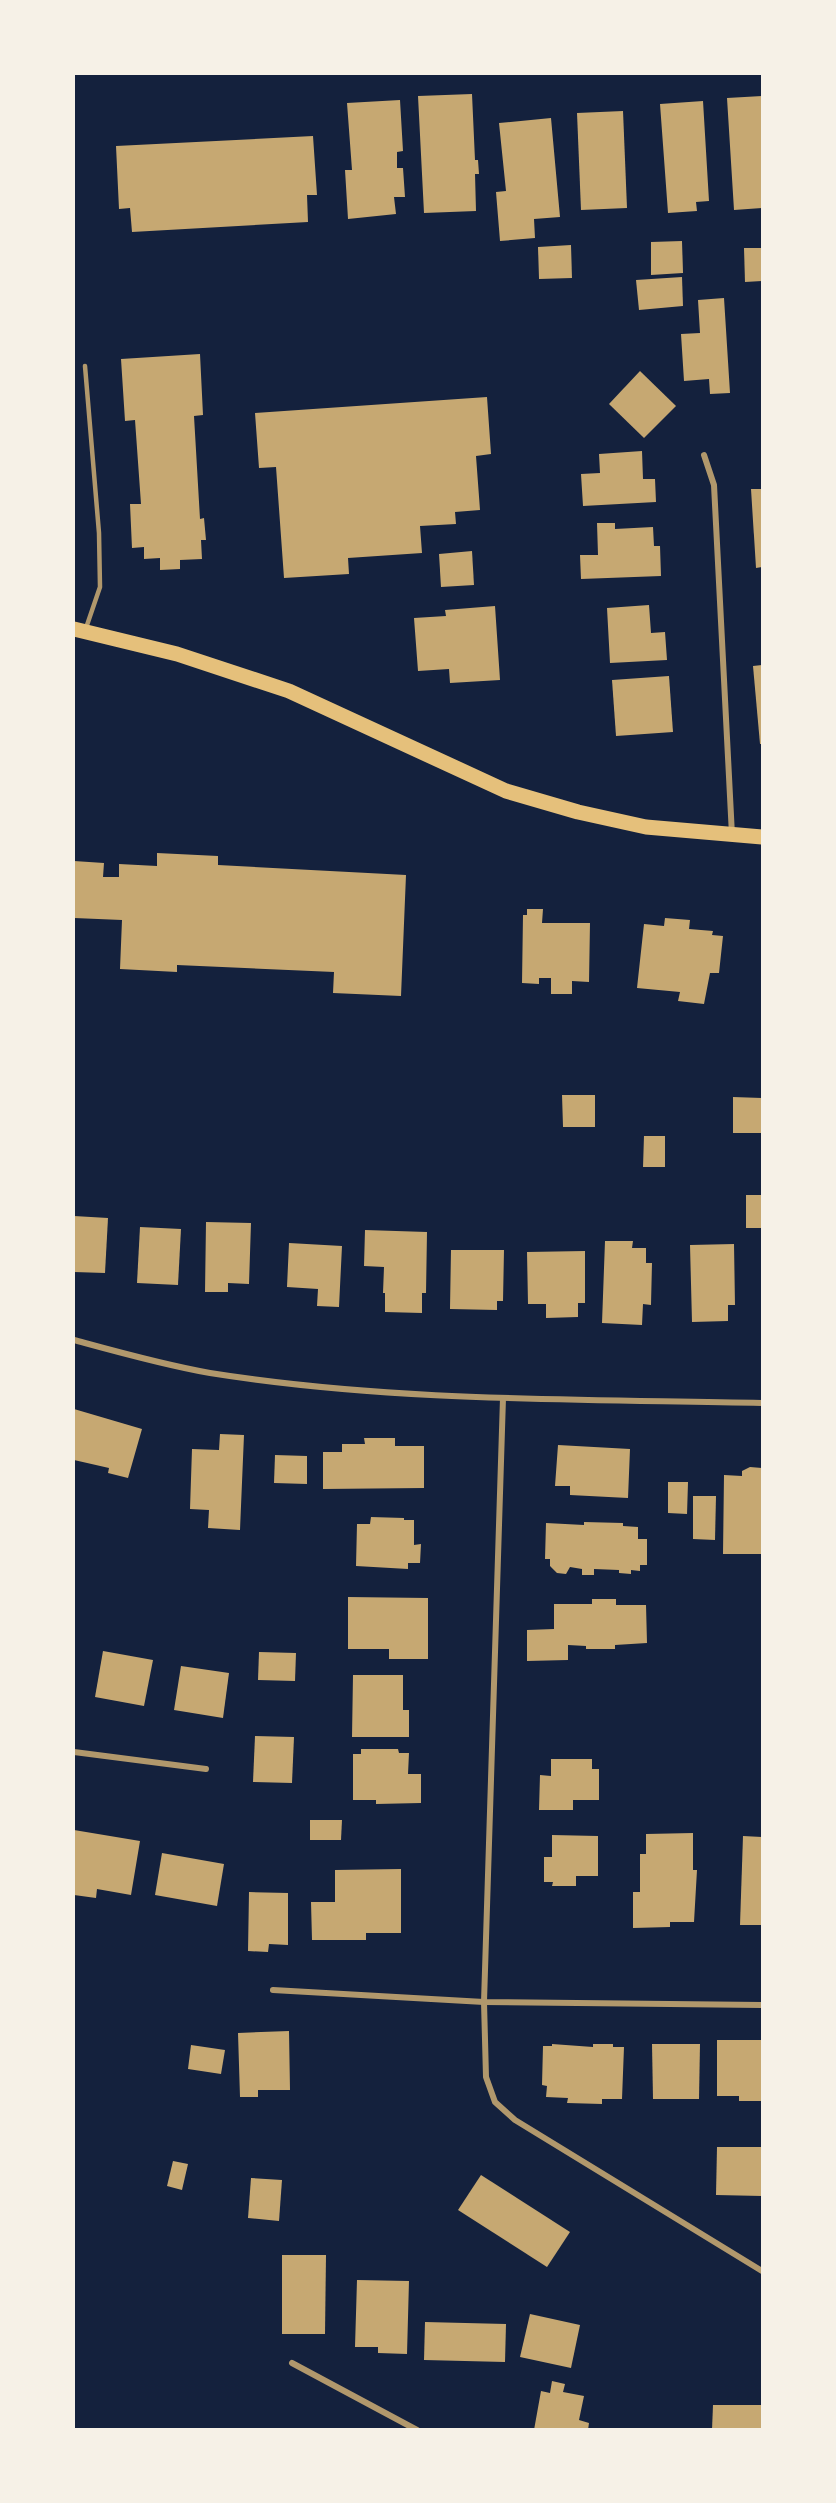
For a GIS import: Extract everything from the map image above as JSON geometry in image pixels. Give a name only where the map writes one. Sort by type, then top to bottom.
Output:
[{"type":"main road","points":[[80,630],[177,654],[289,691],[506,791],[578,812],[646,827],[762,837]]},
{"type":"street","points":[[704,455],[714,485],[732,836]]},
{"type":"street","points":[[74,1340],[208,1372],[301,1385],[503,1398],[762,1403]]},
{"type":"street","points":[[503,1398],[484,2002],[486,2077],[495,2102],[515,2120],[762,2271]]},
{"type":"street","points":[[74,1752],[206,1769]]},
{"type":"street","points":[[273,1990],[484,2002],[762,2006]]},
{"type":"street","points":[[292,2363],[417,2430]]},
{"type":"lane","points":[[80,630],[100,587],[99,533],[85,366]]},
{"type":"building","points":[[472,94],[475,160],[478,160],[479,174],[475,174],[476,211],[424,213],[418,96]]},
{"type":"building","points":[[762,96],[762,208],[734,210],[727,98]]},
{"type":"building","points":[[400,100],[403,151],[397,152],[397,168],[403,168],[405,197],[394,197],[396,214],[348,219],[345,170],[352,170],[347,103]]},
{"type":"building","points":[[703,101],[709,201],[696,202],[697,211],[668,213],[660,104]]},
{"type":"building","points":[[623,111],[627,208],[581,210],[577,113]]},
{"type":"building","points":[[551,118],[560,217],[534,219],[535,238],[500,241],[496,192],[506,191],[499,123]]},
{"type":"building","points":[[313,136],[317,195],[307,195],[308,222],[132,232],[130,208],[119,209],[116,146]]},
{"type":"building","points":[[682,241],[683,273],[651,275],[651,242]]},
{"type":"building","points":[[571,245],[572,278],[539,279],[538,247]]},
{"type":"building","points":[[744,248],[762,248],[762,281],[745,282]]},
{"type":"building","points":[[682,277],[683,306],[639,310],[636,280]]},
{"type":"building","points":[[724,298],[730,393],[710,394],[709,379],[684,381],[681,334],[700,333],[698,300]]},
{"type":"building","points":[[200,354],[203,415],[194,416],[200,519],[204,518],[206,540],[201,540],[202,559],[180,560],[180,569],[160,570],[160,558],[144,559],[144,547],[132,548],[130,504],[141,504],[135,420],[125,421],[121,359]]},
{"type":"building","points":[[640,371],[676,406],[644,438],[609,404]]},
{"type":"building","points":[[487,397],[491,454],[476,456],[480,510],[455,512],[456,524],[420,526],[422,553],[348,558],[349,574],[284,578],[276,467],[259,468],[255,413]]},
{"type":"building","points":[[642,451],[643,479],[655,479],[656,502],[583,506],[581,474],[600,473],[599,454]]},
{"type":"building","points":[[751,489],[762,489],[762,567],[756,568]]},
{"type":"building","points":[[597,523],[615,523],[615,529],[653,527],[654,546],[660,546],[661,576],[581,579],[580,555],[598,555]]},
{"type":"building","points":[[472,551],[474,585],[441,587],[439,554]]},
{"type":"building","points":[[649,605],[651,633],[665,632],[667,660],[610,663],[607,608]]},
{"type":"building","points":[[495,606],[500,680],[450,683],[449,669],[418,671],[414,618],[446,616],[445,610]]},
{"type":"building","points":[[762,665],[762,744],[760,744],[753,666]]},
{"type":"building","points":[[669,676],[673,732],[616,736],[612,680]]},
{"type":"building","points":[[157,853],[218,856],[218,865],[406,875],[401,996],[333,993],[334,972],[177,965],[177,972],[120,969],[122,920],[74,918],[74,861],[104,863],[103,877],[119,877],[119,864],[157,866]]},
{"type":"building","points":[[527,909],[543,909],[542,923],[590,923],[589,982],[572,981],[572,994],[551,994],[551,978],[539,978],[539,984],[522,983],[523,915],[527,915]]},
{"type":"building","points":[[665,918],[690,920],[689,929],[713,931],[712,935],[723,936],[719,973],[710,973],[704,1004],[678,1001],[680,992],[637,988],[644,924],[664,926]]},
{"type":"building","points":[[562,1095],[595,1095],[595,1127],[563,1127]]},
{"type":"building","points":[[733,1097],[762,1098],[762,1133],[733,1133]]},
{"type":"building","points":[[644,1136],[665,1136],[665,1167],[643,1167]]},
{"type":"building","points":[[746,1195],[762,1195],[762,1228],[746,1228]]},
{"type":"building","points":[[74,1216],[108,1218],[105,1273],[74,1272]]},
{"type":"building","points":[[206,1222],[251,1223],[249,1284],[228,1283],[228,1292],[205,1292]]},
{"type":"building","points":[[140,1227],[181,1229],[178,1285],[137,1283]]},
{"type":"building","points":[[365,1230],[427,1232],[426,1293],[422,1293],[422,1313],[385,1312],[384,1267],[364,1266]]},
{"type":"building","points":[[605,1241],[633,1241],[632,1248],[646,1248],[646,1263],[652,1263],[651,1305],[643,1304],[642,1325],[602,1323]]},
{"type":"building","points":[[289,1243],[342,1246],[339,1307],[317,1306],[318,1289],[287,1287]]},
{"type":"building","points":[[734,1244],[735,1305],[728,1305],[728,1321],[692,1322],[690,1245]]},
{"type":"building","points":[[451,1250],[504,1250],[503,1301],[497,1301],[497,1310],[450,1309]]},
{"type":"building","points":[[585,1251],[585,1303],[578,1303],[578,1317],[546,1318],[546,1304],[528,1304],[527,1252]]},
{"type":"building","points":[[74,1409],[142,1429],[128,1478],[108,1473],[109,1468],[74,1460]]},
{"type":"building","points":[[220,1434],[244,1435],[240,1530],[208,1528],[209,1510],[190,1509],[192,1449],[219,1450]]},
{"type":"building","points":[[364,1438],[395,1438],[395,1446],[424,1446],[424,1488],[323,1489],[323,1452],[342,1452],[342,1444],[365,1444]]},
{"type":"building","points":[[558,1445],[630,1449],[628,1498],[570,1495],[570,1486],[555,1486]]},
{"type":"building","points":[[275,1455],[307,1456],[307,1484],[274,1483]]},
{"type":"building","points":[[750,1467],[762,1468],[762,1554],[723,1554],[724,1475],[742,1476],[742,1471]]},
{"type":"building","points":[[668,1482],[688,1482],[687,1514],[668,1513]]},
{"type":"building","points":[[693,1496],[716,1496],[715,1540],[693,1539]]},
{"type":"building","points":[[371,1517],[414,1520],[414,1545],[421,1544],[420,1563],[408,1563],[408,1569],[356,1566],[357,1524],[370,1524]]},
{"type":"building","points":[[584,1522],[623,1523],[623,1526],[638,1527],[638,1539],[647,1539],[647,1565],[640,1565],[640,1571],[631,1570],[631,1574],[619,1573],[619,1570],[594,1569],[594,1575],[582,1575],[582,1569],[570,1567],[566,1574],[557,1573],[550,1566],[550,1559],[545,1559],[546,1523],[584,1525]]},
{"type":"building","points":[[348,1597],[428,1598],[428,1659],[389,1659],[389,1649],[348,1649]]},
{"type":"building","points":[[592,1599],[616,1599],[616,1605],[646,1605],[647,1643],[615,1645],[615,1649],[586,1649],[586,1646],[568,1645],[568,1660],[527,1661],[527,1630],[554,1629],[554,1604],[592,1604]]},
{"type":"building","points":[[103,1651],[153,1660],[144,1706],[95,1697]]},
{"type":"building","points":[[259,1652],[296,1653],[295,1681],[258,1680]]},
{"type":"building","points":[[181,1666],[229,1673],[223,1718],[174,1710]]},
{"type":"building","points":[[353,1675],[403,1675],[403,1710],[409,1710],[409,1737],[352,1737]]},
{"type":"building","points":[[255,1736],[294,1737],[292,1783],[253,1782]]},
{"type":"building","points":[[361,1749],[398,1749],[399,1753],[409,1753],[408,1774],[421,1774],[421,1803],[376,1804],[376,1800],[353,1800],[353,1754],[361,1754]]},
{"type":"building","points":[[551,1759],[592,1759],[592,1769],[599,1769],[599,1800],[573,1800],[573,1810],[539,1810],[540,1775],[551,1776]]},
{"type":"building","points":[[310,1820],[342,1820],[341,1840],[310,1840]]},
{"type":"building","points":[[74,1830],[140,1841],[131,1895],[97,1889],[96,1898],[74,1895]]},
{"type":"building","points":[[693,1833],[693,1870],[697,1870],[694,1922],[670,1922],[670,1927],[633,1928],[633,1892],[640,1892],[640,1854],[646,1854],[646,1834]]},
{"type":"building","points":[[552,1835],[598,1836],[598,1876],[576,1876],[576,1886],[552,1886],[553,1882],[544,1882],[544,1857],[552,1857]]},
{"type":"building","points":[[743,1836],[762,1837],[762,1925],[740,1925]]},
{"type":"building","points":[[162,1853],[224,1864],[217,1906],[155,1895]]},
{"type":"building","points":[[401,1869],[401,1933],[366,1933],[366,1940],[312,1940],[311,1902],[335,1902],[335,1870]]},
{"type":"building","points":[[249,1892],[288,1893],[288,1945],[269,1944],[268,1952],[248,1951]]},
{"type":"building","points":[[289,2031],[290,2090],[258,2090],[258,2097],[240,2097],[238,2033]]},
{"type":"building","points":[[717,2040],[762,2040],[762,2101],[739,2101],[739,2096],[717,2096]]},
{"type":"building","points":[[552,2044],[593,2047],[593,2044],[613,2044],[613,2047],[624,2047],[622,2099],[602,2099],[602,2104],[567,2103],[568,2098],[546,2097],[547,2086],[542,2085],[543,2046],[552,2046]]},
{"type":"building","points":[[652,2044],[700,2044],[699,2099],[653,2099]]},
{"type":"building","points":[[191,2045],[225,2050],[221,2074],[188,2069]]},
{"type":"building","points":[[717,2147],[762,2147],[762,2196],[716,2195]]},
{"type":"building","points":[[173,2161],[188,2164],[182,2190],[167,2186]]},
{"type":"building","points":[[481,2175],[570,2232],[547,2267],[458,2210]]},
{"type":"building","points":[[251,2178],[282,2180],[279,2221],[248,2218]]},
{"type":"building","points":[[282,2255],[326,2255],[325,2334],[282,2334]]},
{"type":"building","points":[[357,2280],[409,2281],[407,2354],[378,2353],[378,2347],[355,2347]]},
{"type":"building","points":[[530,2314],[580,2325],[571,2368],[520,2357]]},
{"type":"building","points":[[425,2322],[506,2324],[505,2362],[424,2360]]},
{"type":"building","points":[[552,2381],[565,2384],[563,2392],[584,2396],[579,2420],[589,2423],[588,2430],[534,2430],[541,2391],[550,2393]]},
{"type":"building","points":[[713,2405],[762,2405],[762,2430],[712,2430]]}]
